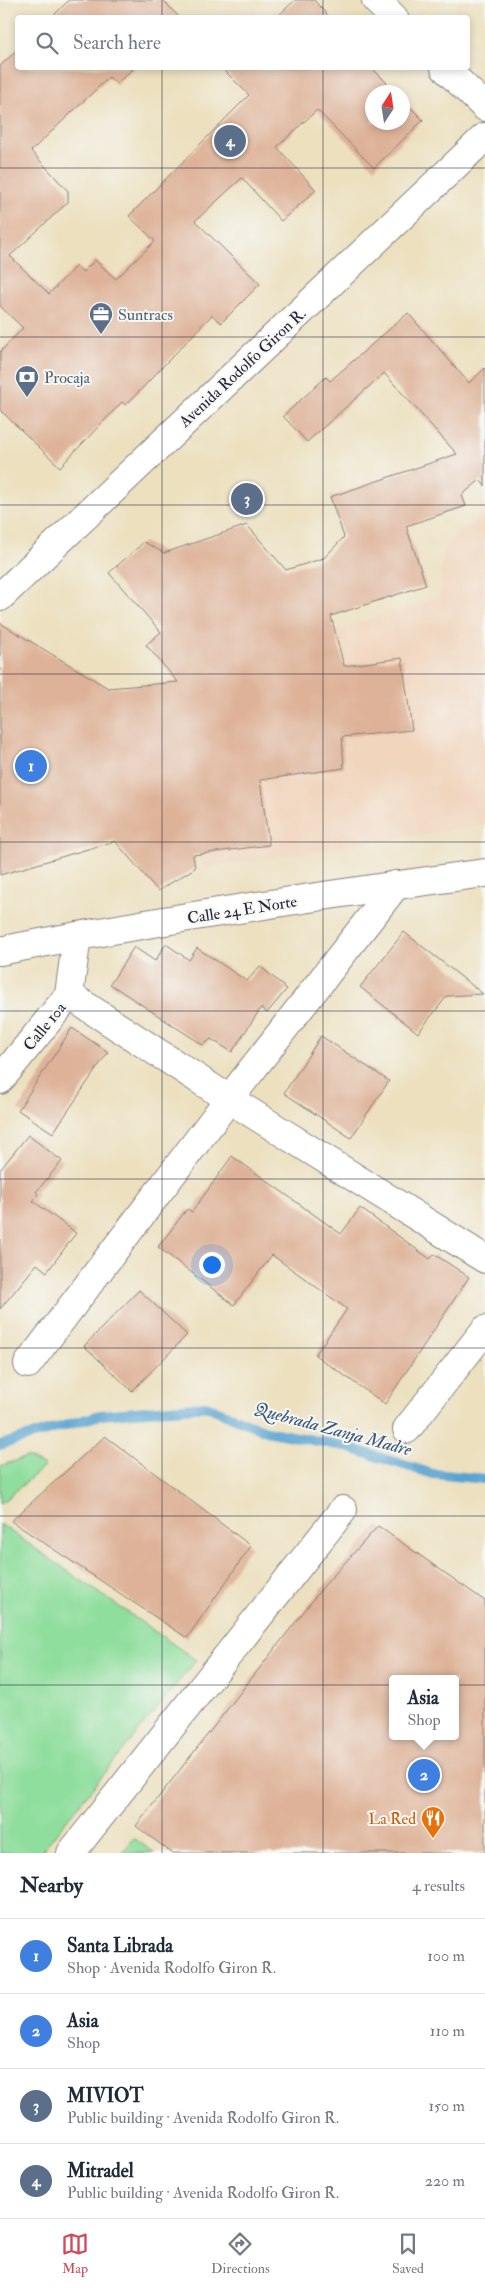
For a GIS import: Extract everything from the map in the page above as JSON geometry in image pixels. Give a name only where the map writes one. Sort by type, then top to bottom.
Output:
[{"type":"street","points":[[376,0],[391,15]]},
{"type":"street","points":[[447,70],[485,107]]},
{"type":"street","name":"Avenida Rodolfo Giron R.","points":[[0,597],[485,137]]},
{"type":"street","name":"Calle 24 E Norte","points":[[0,951],[77,936],[396,885],[485,873]]},
{"type":"street","points":[[28,1364],[229,1099],[396,885]]},
{"type":"street","name":"Calle 10a","points":[[0,1080],[69,995],[77,936]]},
{"type":"street","points":[[69,995],[229,1099],[485,1259]]},
{"type":"street","points":[[407,1429],[485,1330]]},
{"type":"street","points":[[71,1853],[343,1510]]},
{"type":"shaded area","points":[[485,513],[485,666],[481,667],[485,687],[485,825],[205,868],[169,682],[439,598],[444,544]]},
{"type":"green space","points":[[27,1457],[45,1466],[0,1504],[0,1466]]},
{"type":"green space","points":[[0,1524],[196,1660],[40,1853],[0,1853]]},
{"type":"green space","points":[[134,1838],[154,1853],[122,1853]]},
{"type":"building","points":[[69,0],[163,0],[177,15],[54,15]]},
{"type":"building","points":[[295,0],[314,0],[327,15],[279,15]]},
{"type":"building","points":[[15,52],[15,70],[132,70],[116,84],[109,77],[31,151],[68,191],[68,202],[10,256],[49,294],[76,266],[83,272],[95,260],[116,279],[155,241],[129,216],[249,95],[224,70],[374,70],[389,85],[365,85],[365,130],[410,130],[410,107],[423,120],[374,168],[317,110],[277,147],[316,190],[281,221],[242,178],[195,221],[260,284],[221,323],[212,315],[126,405],[122,402],[60,467],[0,410],[0,352],[23,328],[0,306],[0,66]]},
{"type":"building","points":[[408,313],[469,383],[485,368],[485,486],[480,480],[462,495],[466,506],[406,526],[426,585],[331,616],[344,666],[402,658],[412,730],[342,737],[344,768],[260,780],[269,845],[193,855],[195,868],[158,891],[115,841],[0,875],[0,623],[108,688],[178,682],[146,645],[161,632],[109,573],[144,542],[164,553],[247,525],[286,570],[324,558],[344,537],[330,497],[457,454],[384,373],[307,442],[283,416],[326,377],[330,381]]},
{"type":"building","points":[[404,932],[483,994],[447,996],[418,1033],[360,987]]},
{"type":"building","points":[[166,944],[189,960],[197,948],[247,981],[260,966],[287,989],[267,1013],[261,1008],[232,1052],[211,1039],[203,1045],[110,984],[134,947],[155,961]]},
{"type":"building","points":[[72,1028],[108,1052],[53,1133],[18,1110]]},
{"type":"building","points":[[321,1036],[389,1081],[351,1138],[284,1093]]},
{"type":"building","points":[[28,1135],[62,1161],[36,1192],[38,1194],[33,1201],[76,1233],[47,1272],[37,1264],[0,1309],[0,1170]]},
{"type":"building","points":[[232,1156],[341,1234],[360,1208],[430,1259],[434,1254],[469,1277],[385,1404],[315,1355],[347,1309],[272,1255],[234,1305],[158,1247],[187,1209],[192,1212]]},
{"type":"building","points":[[139,1290],[187,1335],[132,1391],[84,1346]]},
{"type":"building","points":[[105,1436],[251,1546],[187,1638],[11,1521]]},
{"type":"building","points":[[378,1526],[485,1601],[485,1853],[172,1853],[136,1826],[323,1587]]},
{"type":"waterway","name":"Quebrada Zanja Madre","points":[[0,1445],[100,1415],[206,1406],[266,1431],[343,1446],[433,1474],[485,1479]]},
{"type":"place","name":"Mitradel","points":[[230,141]]},
{"type":"place","name":"Suntracs","points":[[101,335]]},
{"type":"place","name":"Procaja","points":[[27,398]]},
{"type":"place","name":"MIVIOT","points":[[247,499]]},
{"type":"place","name":"Santa Librada","points":[[31,766]]},
{"type":"place","name":"Asia","points":[[424,1775]]},
{"type":"place","name":"La Red","points":[[433,1839]]}]
